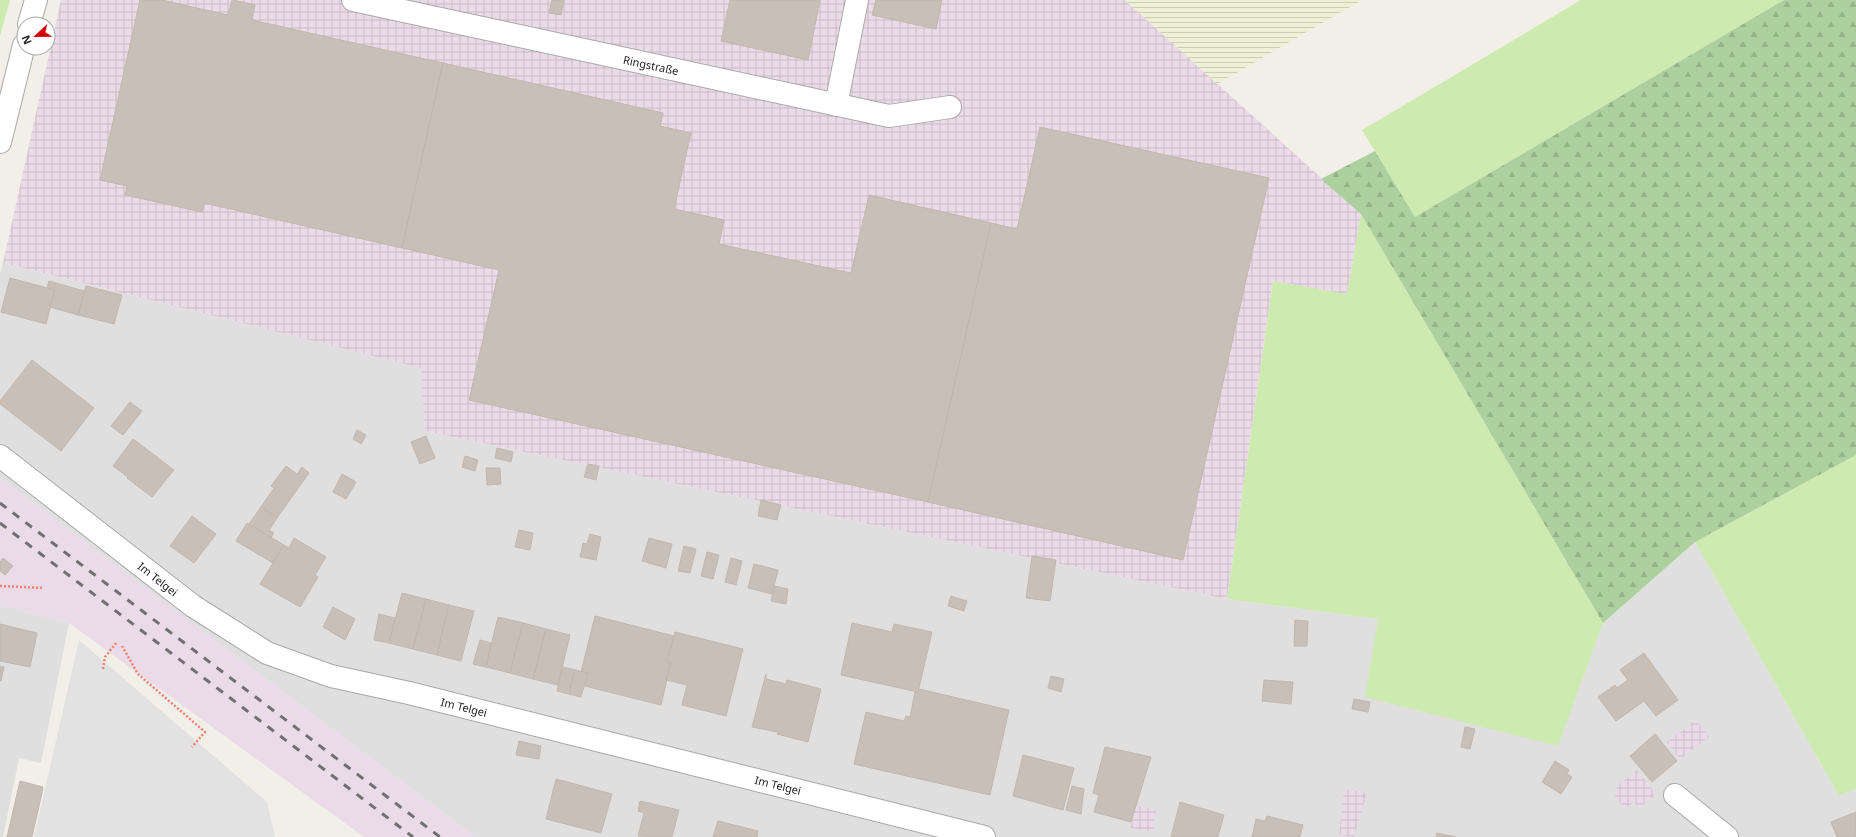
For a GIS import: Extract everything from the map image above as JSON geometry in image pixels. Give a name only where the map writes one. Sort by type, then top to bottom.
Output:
[{"type":"street","points":[[31,16],[36,0]]},
{"type":"street","name":"Ringstraße","points":[[353,0],[889,116],[950,107]]},
{"type":"street","points":[[836,104],[857,0]]},
{"type":"street","points":[[0,142],[21,56]]},
{"type":"street","name":"Im Telgei","points":[[0,456],[193,606],[267,653],[330,676],[409,693],[984,837]]},
{"type":"street","points":[[1675,795],[1727,837]]},
{"type":"path","points":[[0,586],[43,588]]},
{"type":"path","points":[[103,669],[105,657],[117,642]]},
{"type":"path","points":[[122,646],[138,674],[205,732],[192,747]]},
{"type":"shaded area","points":[[61,0],[1125,0],[1361,214],[1347,295],[1273,281],[1227,599],[425,431],[421,368],[3,263],[49,56],[56,56],[56,23]]},
{"type":"shaded area","points":[[3,263],[422,368],[425,431],[1227,599],[1378,619],[1557,746],[1603,623],[1695,542],[1839,796],[1856,789],[1856,837],[475,837],[0,478],[0,274]]},
{"type":"shaded area","points":[[0,478],[475,837],[364,837],[69,623],[0,605]]},
{"type":"shaded area","points":[[0,605],[69,623],[41,763],[19,758],[3,837],[0,837]]},
{"type":"shaded area","points":[[79,640],[267,802],[275,837],[34,837]]},
{"type":"shaded area","points":[[1696,720],[1709,737],[1680,759],[1667,742]]},
{"type":"shaded area","points":[[1637,770],[1656,794],[1640,808],[1634,802],[1625,809],[1615,796],[1617,786]]},
{"type":"shaded area","points":[[1344,789],[1367,793],[1354,837],[1339,835]]},
{"type":"shaded area","points":[[1136,805],[1156,810],[1153,832],[1130,828]]},
{"type":"green space","points":[[0,0],[10,0],[0,36]]},
{"type":"green space","points":[[1125,0],[1362,0],[1217,84]]},
{"type":"green space","points":[[1581,0],[1784,0],[1415,217],[1362,130]]},
{"type":"green space","points":[[1784,0],[1856,0],[1856,455],[1695,542],[1603,623],[1361,214],[1321,179],[1375,151],[1415,217]]},
{"type":"green space","points":[[1361,214],[1603,623],[1558,746],[1365,697],[1378,619],[1227,599],[1273,281],[1347,294]]},
{"type":"green space","points":[[1856,455],[1856,789],[1839,796],[1695,542]]},
{"type":"building","points":[[140,0],[162,0],[228,15],[233,0],[255,5],[252,20],[443,63],[402,248],[204,203],[202,212],[125,195],[127,186],[100,180]]},
{"type":"building","points":[[552,0],[564,0],[561,15],[549,13]]},
{"type":"building","points":[[730,0],[820,0],[808,60],[721,41]]},
{"type":"building","points":[[876,0],[942,0],[936,29],[872,15]]},
{"type":"building","points":[[443,63],[663,113],[660,126],[691,133],[674,209],[724,220],[719,244],[851,273],[869,195],[991,223],[928,502],[469,400],[499,270],[402,248]]},
{"type":"building","points":[[1040,127],[1269,178],[1183,560],[928,502],[991,223],[1017,229]]},
{"type":"building","points":[[10,278],[55,290],[46,324],[1,312]]},
{"type":"building","points":[[49,281],[84,291],[78,315],[50,307],[55,290],[47,288]]},
{"type":"building","points":[[86,286],[122,295],[114,324],[78,315]]},
{"type":"building","points":[[32,360],[94,408],[61,451],[0,404],[0,401]]},
{"type":"building","points":[[130,402],[142,411],[123,435],[111,426]]},
{"type":"building","points":[[357,430],[366,435],[361,444],[353,439]]},
{"type":"building","points":[[426,436],[435,458],[420,464],[411,442]]},
{"type":"building","points":[[133,439],[174,470],[152,497],[113,466]]},
{"type":"building","points":[[497,448],[513,452],[511,462],[495,458]]},
{"type":"building","points":[[465,456],[478,460],[475,471],[462,467]]},
{"type":"building","points":[[588,464],[599,466],[596,480],[584,477]]},
{"type":"building","points":[[286,466],[297,474],[302,467],[309,473],[277,518],[261,507],[274,488],[271,486]]},
{"type":"building","points":[[486,468],[500,468],[501,484],[487,485]]},
{"type":"building","points":[[342,474],[356,482],[346,499],[333,492]]},
{"type":"building","points":[[761,500],[781,505],[777,520],[758,516]]},
{"type":"building","points":[[261,507],[277,518],[269,530],[274,533],[271,538],[249,524]]},
{"type":"building","points":[[192,516],[216,534],[194,563],[170,546]]},
{"type":"building","points":[[247,523],[284,545],[273,563],[236,541]]},
{"type":"building","points":[[519,530],[533,533],[530,550],[515,547]]},
{"type":"building","points":[[590,534],[601,537],[596,560],[580,557],[583,543],[587,544]]},
{"type":"building","points":[[294,538],[326,557],[315,575],[318,577],[300,607],[260,584],[284,545],[289,548]]},
{"type":"building","points":[[649,538],[672,544],[666,568],[642,561]]},
{"type":"building","points":[[684,546],[696,549],[690,573],[678,571]]},
{"type":"building","points":[[707,552],[719,555],[713,579],[701,576]]},
{"type":"building","points":[[1032,556],[1056,560],[1050,601],[1026,598]]},
{"type":"building","points":[[3,558],[13,566],[5,575],[0,571],[0,562]]},
{"type":"building","points":[[731,558],[742,561],[736,585],[725,582]]},
{"type":"building","points":[[754,564],[778,570],[772,594],[748,588]]},
{"type":"building","points":[[774,586],[788,589],[786,604],[771,601]]},
{"type":"building","points":[[402,593],[426,599],[413,649],[389,643]]},
{"type":"building","points":[[951,596],[967,601],[964,611],[948,606]]},
{"type":"building","points":[[426,599],[449,605],[437,655],[413,649]]},
{"type":"building","points":[[449,605],[474,611],[461,661],[437,655]]},
{"type":"building","points":[[333,607],[355,619],[345,640],[323,627]]},
{"type":"building","points":[[379,614],[395,618],[389,643],[374,640]]},
{"type":"building","points":[[595,616],[674,636],[667,662],[671,663],[661,705],[585,686],[588,673],[581,672]]},
{"type":"building","points":[[498,617],[523,623],[510,673],[486,667]]},
{"type":"building","points":[[1295,620],[1308,621],[1307,646],[1294,646]]},
{"type":"building","points":[[523,623],[546,629],[533,679],[510,673]]},
{"type":"building","points":[[852,623],[892,632],[894,624],[932,632],[918,692],[841,675]]},
{"type":"building","points":[[0,624],[37,633],[30,667],[0,661]]},
{"type":"building","points":[[546,629],[570,635],[558,685],[533,679]]},
{"type":"building","points":[[675,632],[743,649],[726,716],[682,705],[687,685],[666,680],[671,663],[667,662]]},
{"type":"building","points":[[480,640],[491,643],[486,667],[473,664]]},
{"type":"building","points":[[1644,653],[1678,700],[1656,716],[1644,701],[1616,721],[1598,697],[1615,685],[1617,688],[1628,680],[1620,670]]},
{"type":"building","points":[[0,666],[4,667],[1,681],[0,681]]},
{"type":"building","points":[[563,667],[575,670],[569,694],[557,691]]},
{"type":"building","points":[[575,670],[588,673],[581,697],[569,694]]},
{"type":"building","points":[[766,674],[766,679],[786,684],[787,680],[821,689],[808,742],[777,734],[778,732],[752,727]]},
{"type":"building","points":[[1051,676],[1064,679],[1061,692],[1048,688]]},
{"type":"building","points":[[1264,680],[1293,682],[1291,704],[1262,701]]},
{"type":"building","points":[[919,689],[1009,710],[990,795],[854,764],[866,712],[904,721],[906,716],[910,717],[915,692],[918,692]]},
{"type":"building","points":[[1354,699],[1370,702],[1368,712],[1352,709]]},
{"type":"building","points":[[1465,727],[1475,729],[1470,749],[1461,747]]},
{"type":"building","points":[[1655,734],[1677,761],[1652,782],[1630,756]]},
{"type":"building","points":[[519,741],[541,746],[539,759],[516,755]]},
{"type":"building","points":[[1105,747],[1151,757],[1131,822],[1094,812],[1099,795],[1093,793]]},
{"type":"building","points":[[1023,755],[1074,768],[1063,810],[1013,796]]},
{"type":"building","points":[[1555,761],[1569,770],[1567,774],[1572,777],[1561,794],[1542,782]]},
{"type":"building","points":[[556,779],[612,794],[601,833],[546,819]]},
{"type":"building","points":[[20,781],[43,787],[32,837],[7,837]]},
{"type":"building","points":[[1072,786],[1084,789],[1081,814],[1066,810]]},
{"type":"building","points":[[640,801],[679,810],[672,837],[638,836],[644,813],[638,811]]},
{"type":"building","points":[[1180,802],[1224,815],[1218,837],[1171,837]]},
{"type":"building","points":[[1856,812],[1856,837],[1837,837],[1831,822]]},
{"type":"building","points":[[1267,816],[1303,825],[1300,837],[1252,837],[1256,819],[1265,821]]},
{"type":"building","points":[[718,821],[758,831],[757,837],[713,837]]},
{"type":"building","points":[[1437,833],[1456,837],[1436,837]]},
{"type":"railway","points":[[0,503],[440,837]]},
{"type":"railway","points":[[0,523],[413,837]]}]
